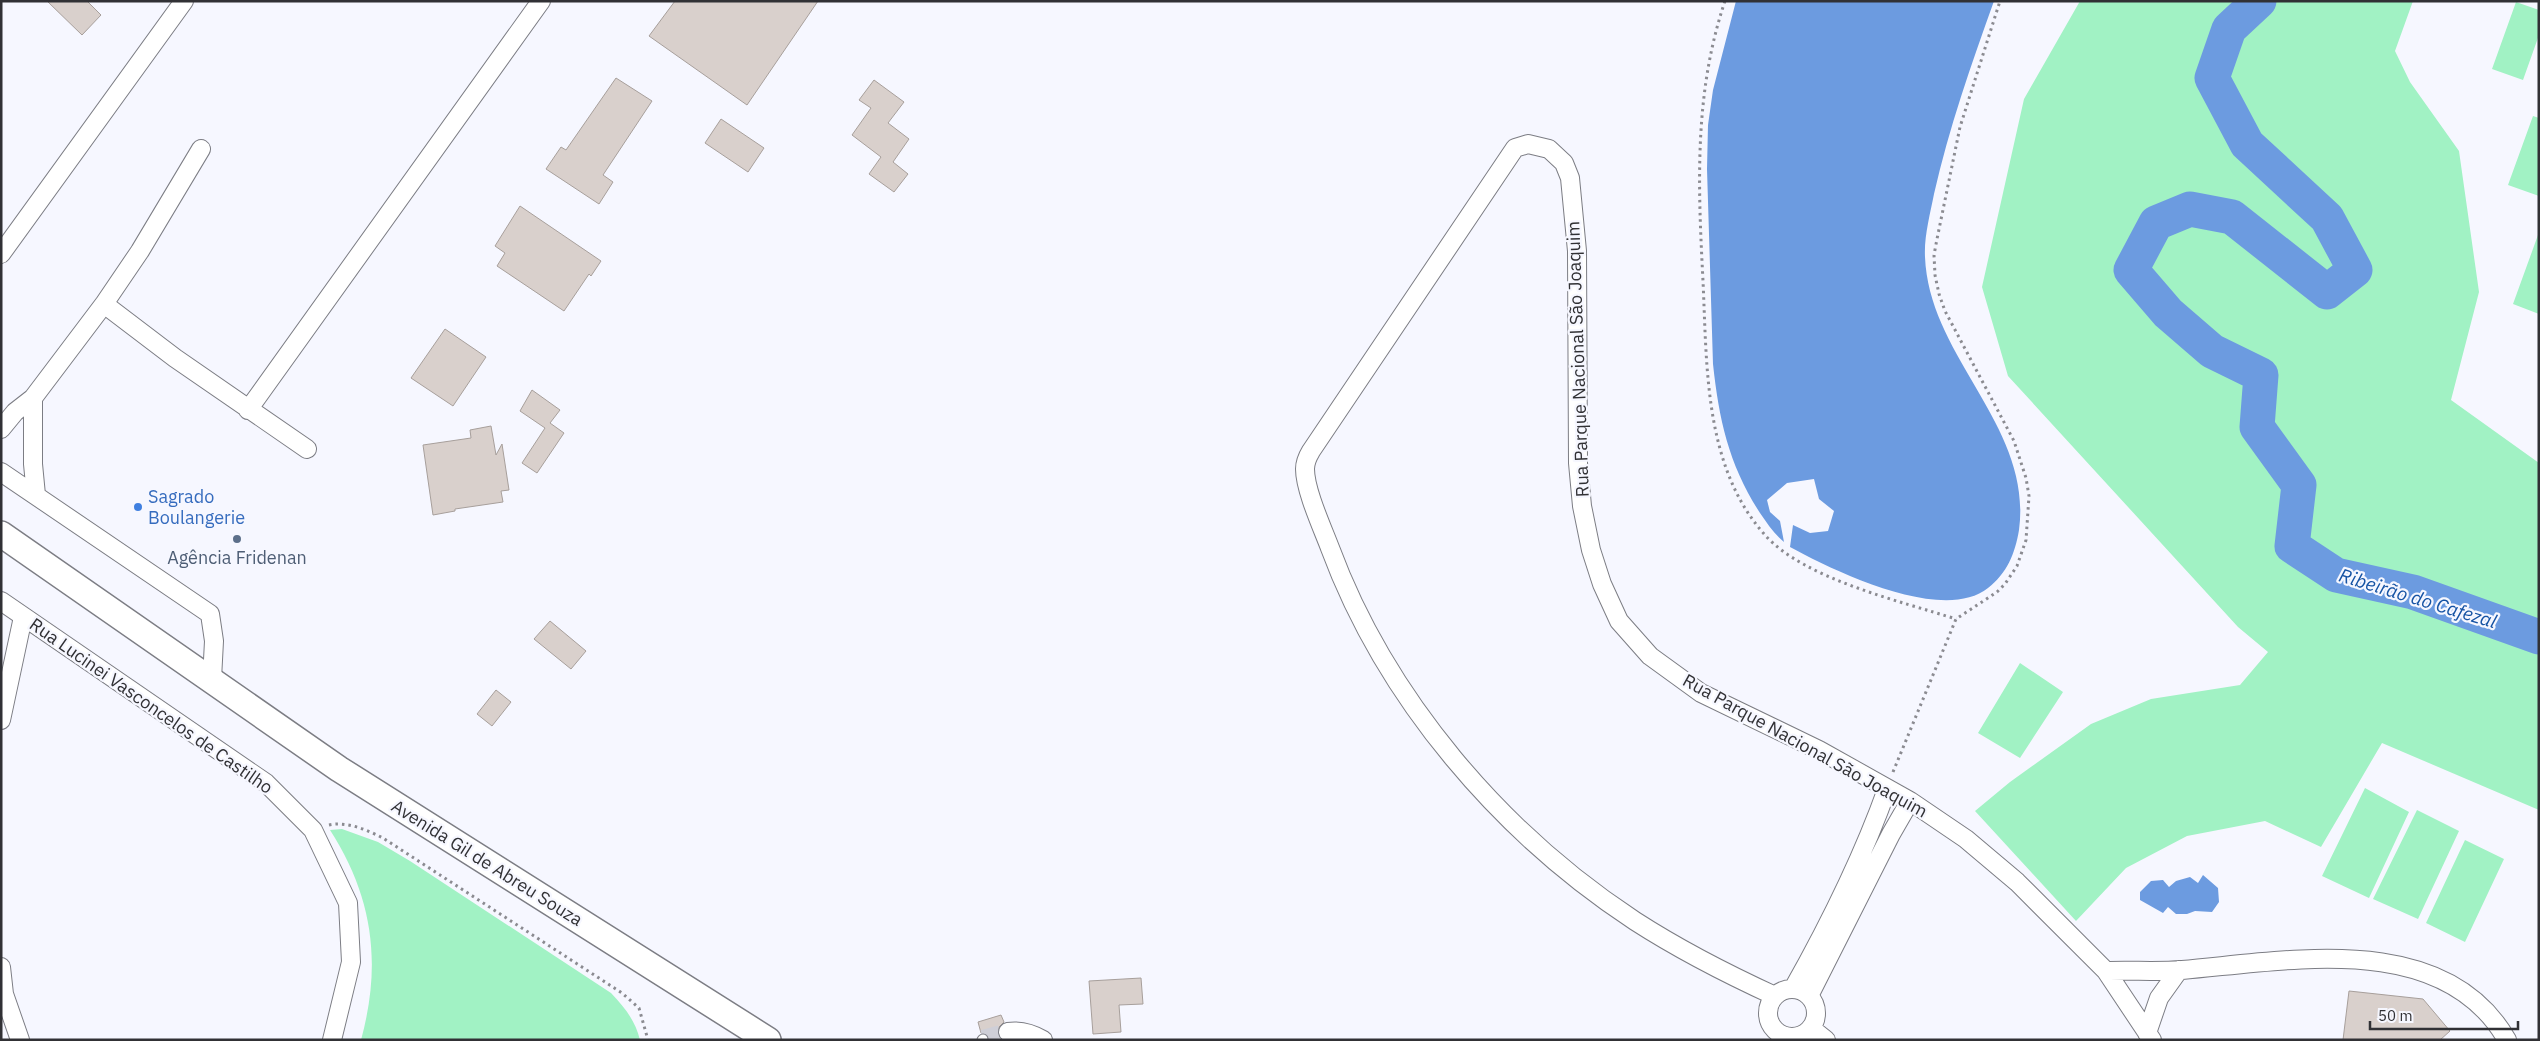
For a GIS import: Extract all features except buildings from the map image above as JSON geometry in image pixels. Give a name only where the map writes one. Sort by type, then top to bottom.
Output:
[{"type":"street","points":[[1,254],[184,1]]},
{"type":"street","points":[[248,410],[541,1]]},
{"type":"street","name":"Rua Parque Nacional São Joaquim","points":[[1775,996],[1713,966],[1634,921],[1567,870],[1517,826],[1473,780],[1403,692],[1352,600],[1316,510],[1305,469],[1311,451],[1515,148],[1528,144],[1549,149],[1564,163],[1570,178],[1577,251],[1578,463],[1582,506],[1590,550],[1602,584],[1619,621],[1650,656],[1701,693],[1819,750],[1910,801],[1966,839],[2017,882],[2106,971],[2149,1036]]},
{"type":"street","points":[[1,429],[15,412],[33,398],[104,304],[140,252],[201,149]]},
{"type":"street","points":[[104,304],[248,410],[307,449]]},
{"type":"street","points":[[33,398],[33,464],[36,495]]},
{"type":"street","points":[[1,472],[210,614],[214,641],[212,679]]},
{"type":"street","name":"Avenida Gil de Abreu Souza","points":[[1,534],[339,769],[768,1040]]},
{"type":"street","name":"Rua Lucinei Vasconcelos de Castilho","points":[[1,601],[266,783],[313,830],[348,904],[351,962],[332,1040]]},
{"type":"street","points":[[1,720],[23,616]]},
{"type":"street","points":[[1800,993],[1873,828],[1887,789]]},
{"type":"street","points":[[1800,993],[1910,801]]},
{"type":"street","points":[[2106,971],[2179,970],[2273,961],[2323,960],[2371,962],[2416,968],[2447,980],[2472,997],[2499,1025],[2508,1040]]},
{"type":"street","points":[[1,967],[4,994],[20,1040]]},
{"type":"street","points":[[2149,1036],[2159,998],[2179,970]]},
{"type":"street","points":[[1782,991],[1800,993],[1816,1013],[1811,1028],[1798,1037],[1774,1035],[1768,1010],[1775,996],[1782,991]]},
{"type":"street","points":[[1811,1028],[1826,1040]]},
{"type":"street","points":[[1008,1032],[1018,1030],[1033,1034],[1043,1040]]},
{"type":"path","points":[[1725,1],[1711,51],[1701,108],[1700,193],[1706,365],[1713,420],[1729,473],[1747,510],[1766,535],[1800,562],[1867,591],[1956,619]]},
{"type":"path","points":[[1887,789],[1956,619],[1997,592],[2011,576],[2022,553],[2029,513],[2026,478],[2014,441],[1945,312],[1938,294],[1934,255],[1960,127],[2000,1]]},
{"type":"path","points":[[313,830],[332,824],[340,824],[360,828],[382,838],[622,992],[639,1008],[648,1040]]},
{"type":"green space","points":[[2080,1],[2413,1],[2395,51],[2410,82],[2459,151],[2479,292],[2451,400],[2539,463],[2539,810],[2382,743],[2321,847],[2265,821],[2187,836],[2126,868],[2076,921],[1975,811],[2010,782],[2091,724],[2151,699],[2240,685],[2268,652],[2238,627],[2008,376],[1982,287],[2024,99]]},
{"type":"green space","points":[[2516,2],[2539,10],[2539,35],[2523,80],[2492,69]]},
{"type":"green space","points":[[2533,116],[2539,118],[2539,196],[2508,185]]},
{"type":"green space","points":[[2539,235],[2539,314],[2513,304]]},
{"type":"green space","points":[[2020,663],[2063,692],[2020,758],[1978,733]]},
{"type":"green space","points":[[2365,788],[2409,812],[2369,898],[2322,876]]},
{"type":"green space","points":[[2417,810],[2459,831],[2418,919],[2373,899]]},
{"type":"green space","points":[[342,829],[378,842],[410,861],[611,993],[629,1015],[640,1040],[361,1040],[371,984],[372,957],[370,931],[356,880],[345,855],[330,830]]},
{"type":"green space","points":[[2465,840],[2504,859],[2465,942],[2426,923]]},
{"type":"water","points":[[1736,1],[1994,1],[1946,145],[1925,241],[1925,257],[1931,293],[1943,328],[1996,425],[2011,458],[2019,493],[2019,530],[2009,562],[1995,582],[1988,588],[1968,598],[1944,600],[1917,597],[1889,590],[1833,569],[1790,547],[1793,525],[1810,533],[1828,531],[1834,511],[1819,499],[1814,479],[1787,483],[1767,500],[1770,512],[1780,521],[1784,542],[1760,513],[1749,495],[1733,460],[1722,423],[1713,364],[1707,169],[1708,125],[1713,90]]},
{"type":"water","points":[[2203,875],[2218,888],[2219,902],[2212,912],[2195,911],[2187,914],[2176,914],[2168,907],[2163,913],[2140,900],[2140,892],[2151,881],[2163,880],[2169,887],[2176,881],[2190,877],[2198,883]]},
{"type":"waterway","name":"Ribeirão do Cafezal","points":[[2259,1],[2229,29],[2212,78],[2247,144],[2327,218],[2355,270],[2327,292],[2232,217],[2190,209],[2156,223],[2131,270],[2168,313],[2212,351],[2261,375],[2257,427],[2299,485],[2292,546],[2336,575],[2413,592],[2539,637]]},
{"type":"tunnel","points":[[983,1039],[1008,1032]]},
{"type":"place","name":"Sagrado Boulangerie","points":[[138,507]]},
{"type":"place","name":"Agência Fridenan","points":[[237,539]]}]
